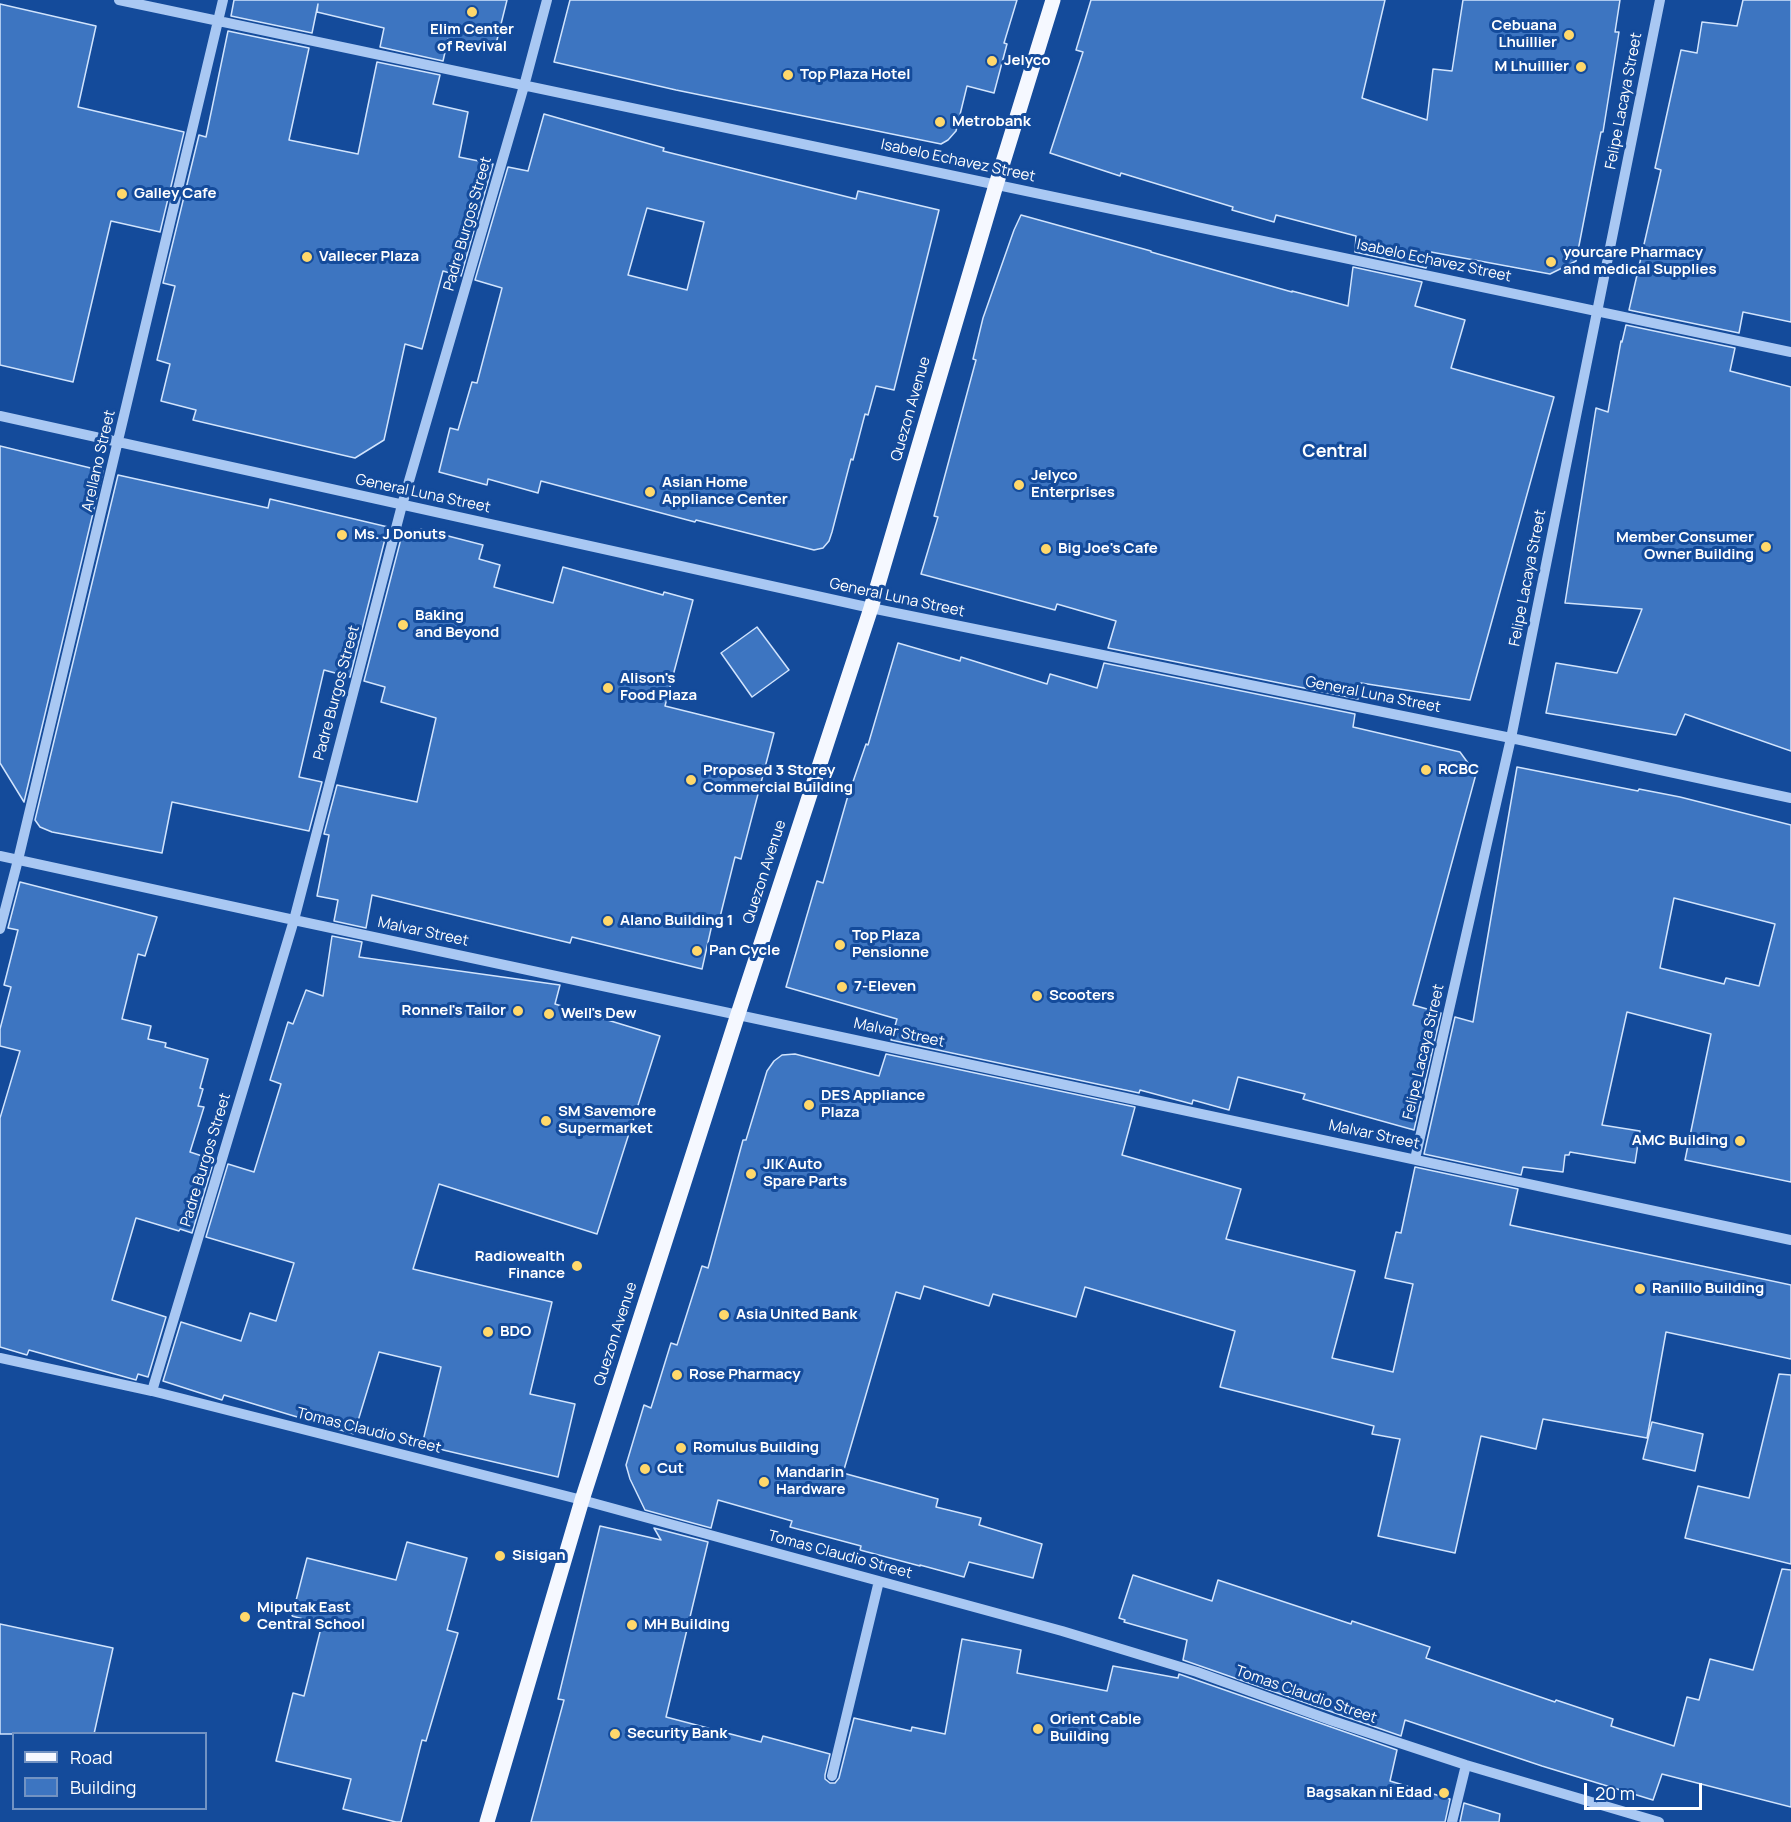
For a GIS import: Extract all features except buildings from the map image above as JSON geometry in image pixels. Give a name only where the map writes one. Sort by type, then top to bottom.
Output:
[{"type":"main road","name":"Quezon Avenue","points":[[487,1822],[582,1500],[871,608],[1053,0]]},
{"type":"street","name":"Isabelo Echavez Street","points":[[119,0],[1791,352]]},
{"type":"street","name":"Arellano Street","points":[[0,929],[224,0]]},
{"type":"street","name":"Padre Burgos Street","points":[[152,1391],[294,920],[402,505],[547,0]]},
{"type":"street","name":"Felipe Lacaya Street","points":[[1415,1159],[1511,738],[1660,0]]},
{"type":"street","name":"General Luna Street","points":[[0,416],[871,608],[1511,738],[1791,798]]},
{"type":"street","name":"Malvar Street","points":[[0,856],[1791,1240]]},
{"type":"street","name":"Tomas Claudio Street","points":[[0,1358],[152,1391],[582,1500],[1062,1631],[1197,1672],[1333,1721],[1466,1765],[1659,1822]]},
{"type":"street","points":[[832,1776],[879,1581]]},
{"type":"street","points":[[1452,1822],[1466,1765]]},
{"type":"place","name":"Elim Center of Revival","points":[[472,12]]},
{"type":"place","name":"Cebuana Lhuillier","points":[[1569,35]]},
{"type":"place","name":"Jelyco","points":[[992,61]]},
{"type":"place","name":"M Lhuillier","points":[[1581,67]]},
{"type":"place","name":"Top Plaza Hotel","points":[[788,75]]},
{"type":"place","name":"Metrobank","points":[[940,122]]},
{"type":"place","name":"Galley Cafe","points":[[122,194]]},
{"type":"place","name":"Vallecer Plaza","points":[[307,257]]},
{"type":"place","name":"yourcare Pharmacy and medical Supplies","points":[[1551,262]]},
{"type":"place","name":"Jelyco Enterprises","points":[[1019,485]]},
{"type":"place","name":"Asian Home Appliance Center","points":[[650,492]]},
{"type":"place","name":"Ms. J Donuts","points":[[342,535]]},
{"type":"place","name":"Member Consumer Owner Building","points":[[1766,547]]},
{"type":"place","name":"Big Joe's Cafe","points":[[1046,549]]},
{"type":"place","name":"Baking and Beyond","points":[[403,625]]},
{"type":"place","name":"Alison's Food Plaza","points":[[608,688]]},
{"type":"place","name":"RCBC","points":[[1426,770]]},
{"type":"place","name":"Proposed 3 Storey Commercial Building","points":[[691,780]]},
{"type":"place","name":"Alano Building 1","points":[[608,921]]},
{"type":"place","name":"Top Plaza Pensionne","points":[[840,945]]},
{"type":"place","name":"Pan Cycle","points":[[697,951]]},
{"type":"place","name":"7-Eleven","points":[[842,987]]},
{"type":"place","name":"Scooters","points":[[1037,996]]},
{"type":"place","name":"Ronnel's Tailor","points":[[518,1011]]},
{"type":"place","name":"Well's Dew","points":[[549,1014]]},
{"type":"place","name":"DES Appliance Plaza","points":[[809,1105]]},
{"type":"place","name":"SM Savemore Supermarket","points":[[546,1121]]},
{"type":"place","name":"AMC Building","points":[[1740,1141]]},
{"type":"place","name":"JIK Auto Spare Parts","points":[[751,1174]]},
{"type":"place","name":"Radiowealth Finance","points":[[577,1266]]},
{"type":"place","name":"Ranillo Building","points":[[1640,1289]]},
{"type":"place","name":"Asia United Bank","points":[[724,1315]]},
{"type":"place","name":"BDO","points":[[488,1332]]},
{"type":"place","name":"Rose Pharmacy","points":[[677,1375]]},
{"type":"place","name":"Romulus Building","points":[[681,1448]]},
{"type":"place","name":"Cut","points":[[645,1469]]},
{"type":"place","name":"Mandarin Hardware","points":[[764,1482]]},
{"type":"place","name":"Sisigan","points":[[500,1556]]},
{"type":"place","name":"Miputak East Central School","points":[[245,1617]]},
{"type":"place","name":"MH Building","points":[[632,1625]]},
{"type":"place","name":"Orient Cable Building","points":[[1038,1729]]},
{"type":"place","name":"Security Bank","points":[[615,1734]]},
{"type":"place","name":"Bagsakan ni Edad","points":[[1444,1793]]},
{"type":"district","name":"Central","points":[[1335,452]]}]
